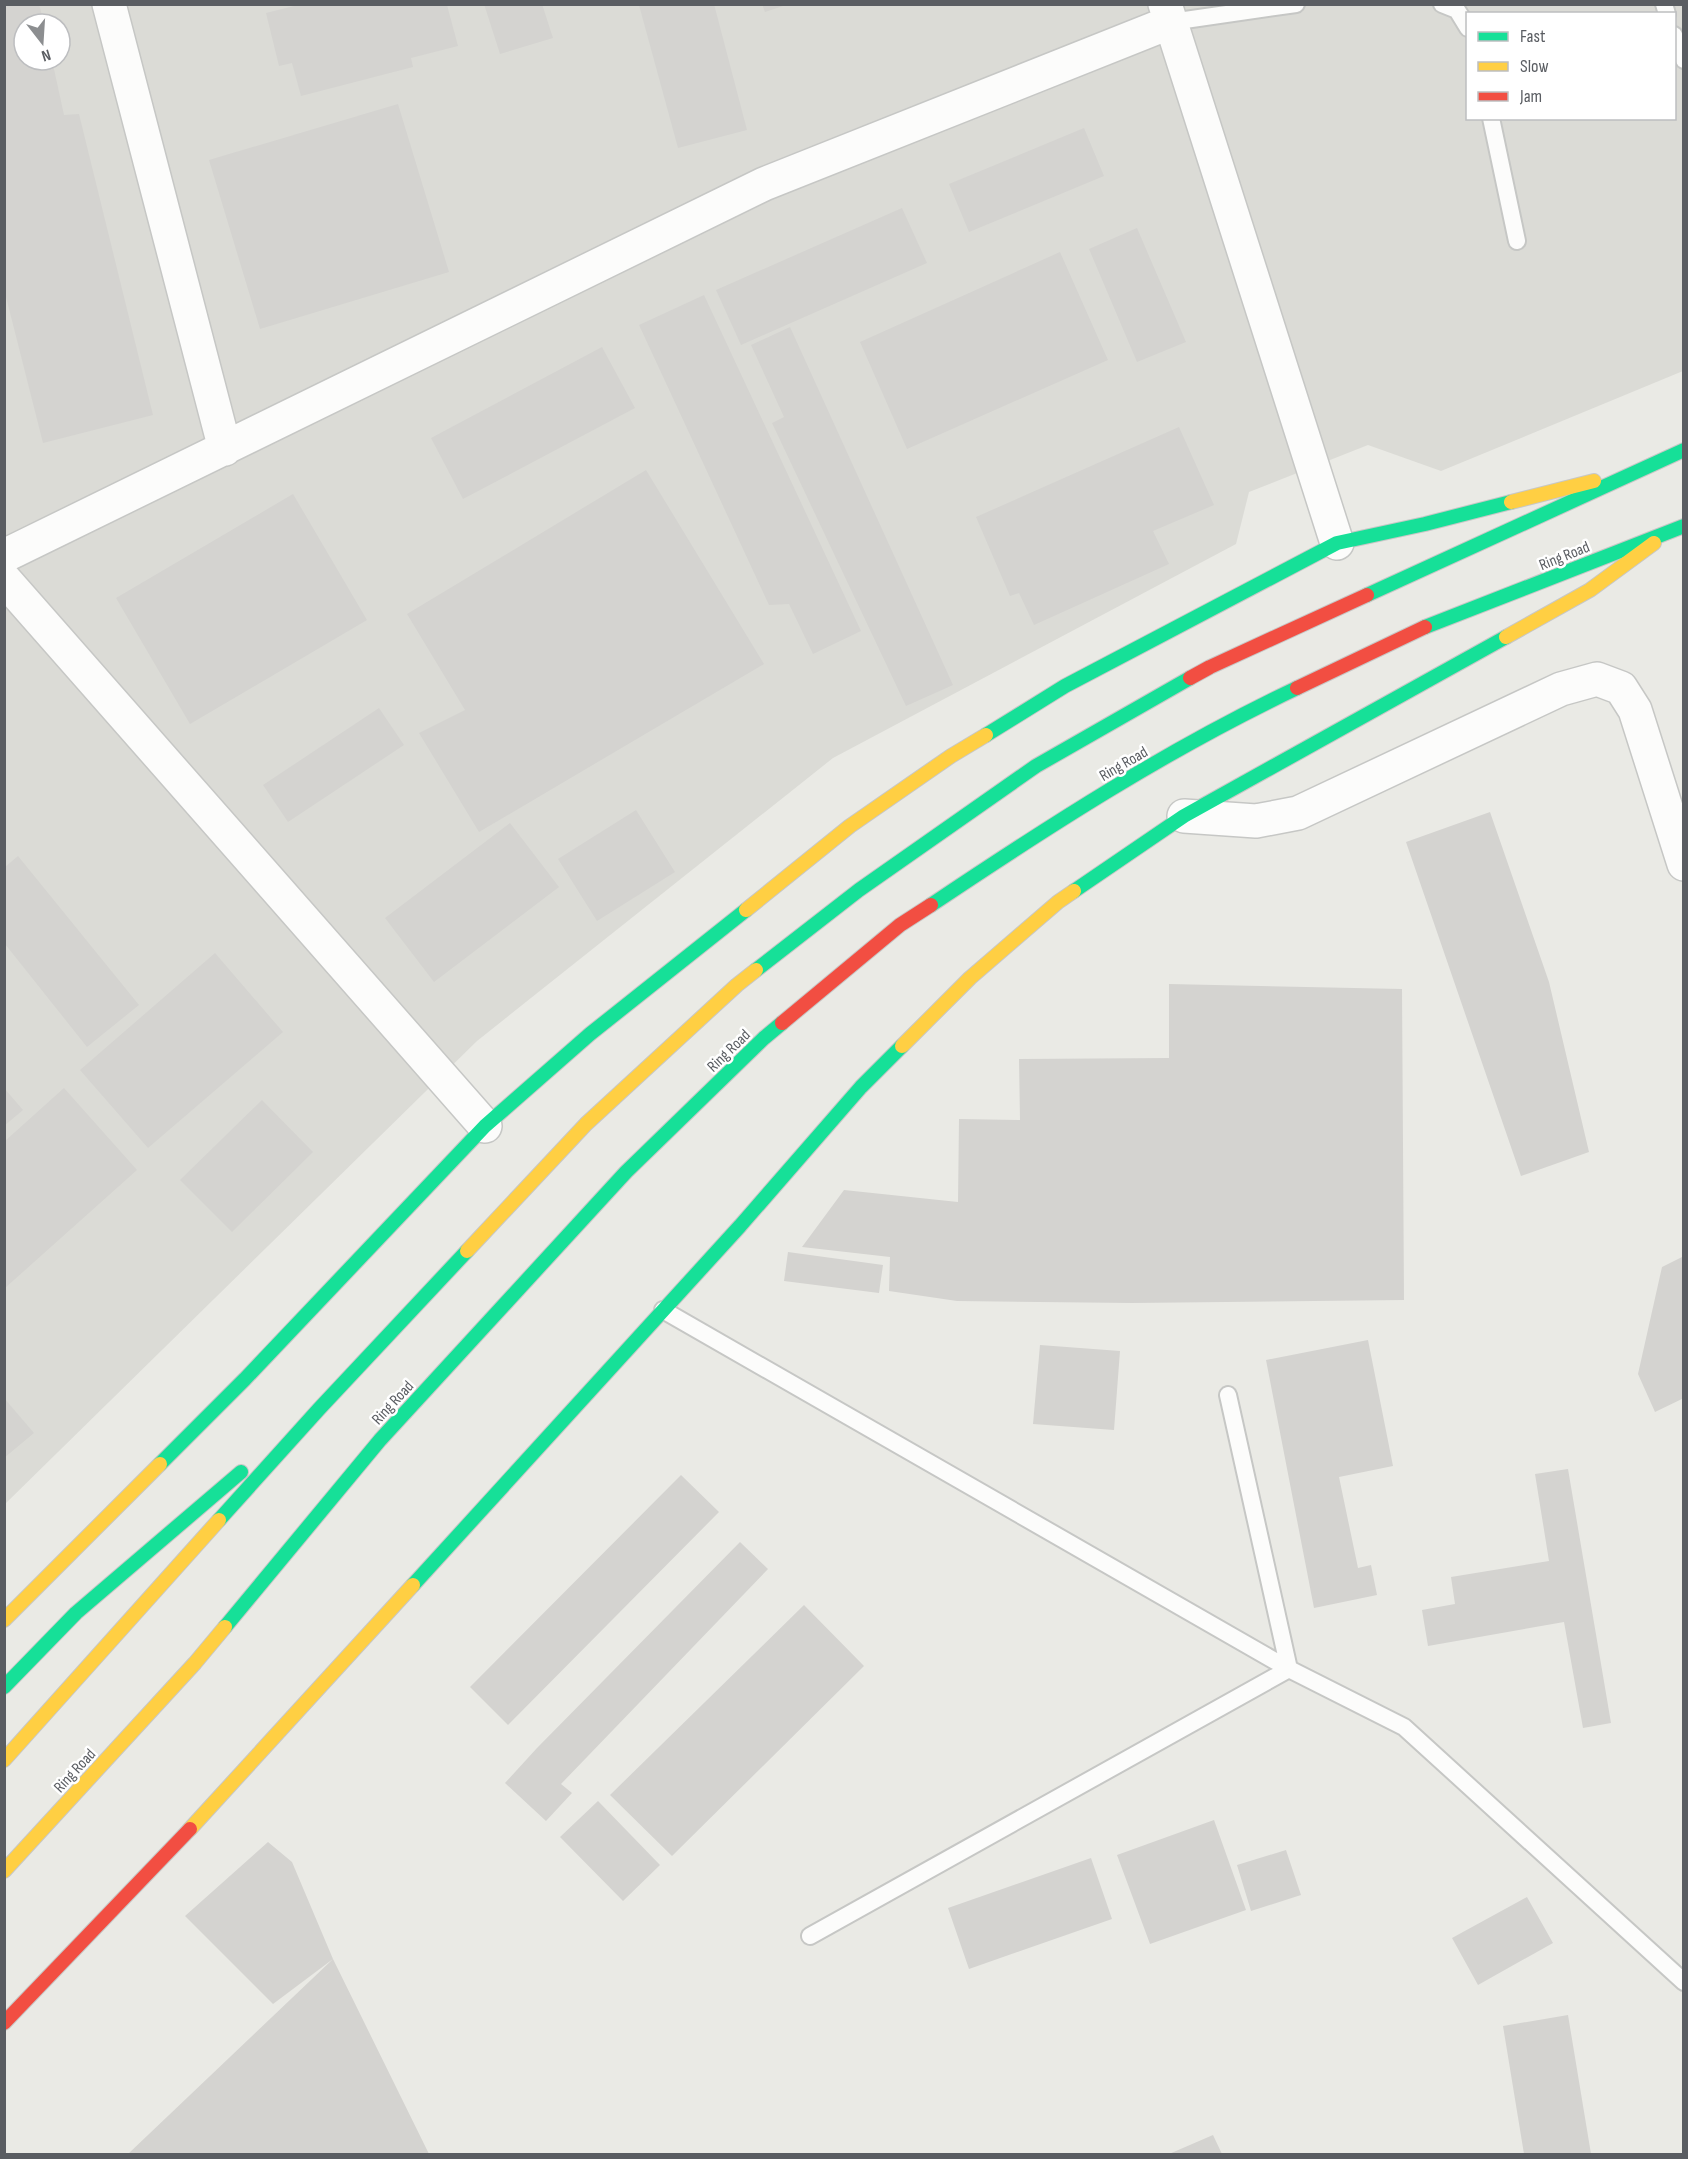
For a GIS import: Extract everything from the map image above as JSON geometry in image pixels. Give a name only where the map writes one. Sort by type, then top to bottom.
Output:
[{"type":"main road","points":[[4,1760],[319,1408],[586,1124],[737,986],[858,890],[1036,766],[1210,667],[1683,450]]},
{"type":"main road","points":[[4,1620],[244,1379],[485,1126],[590,1034],[840,834],[951,756],[1065,686],[1336,543],[1425,524],[1635,471]]},
{"type":"main road","points":[[4,2023],[222,1796],[740,1226],[861,1087],[970,978],[1058,902],[1184,816],[1590,590],[1677,528]]},
{"type":"main road","name":"Ring Road","points":[[4,1871],[195,1663],[380,1440],[626,1172],[764,1038],[900,925],[1068,814],[1239,715],[1418,630],[1677,528]]},
{"type":"main road","points":[[4,1687],[76,1613],[208,1498],[319,1408]]},
{"type":"street","points":[[109,4],[225,449]]},
{"type":"street","points":[[4,556],[764,184],[1168,13],[1336,543]]},
{"type":"street","points":[[4,579],[485,1126]]},
{"type":"street","points":[[1184,816],[1256,821],[1298,813],[1561,689],[1597,679],[1621,688],[1635,710],[1683,864]]},
{"type":"lane","points":[[1168,13],[1296,4]]},
{"type":"lane","points":[[1443,4],[1457,10],[1466,26]]},
{"type":"lane","points":[[1676,41],[1683,60]]},
{"type":"lane","points":[[1491,120],[1517,241]]},
{"type":"lane","points":[[663,1310],[1289,1670],[1404,1727],[1683,1982]]},
{"type":"lane","points":[[1228,1395],[1289,1670]]},
{"type":"lane","points":[[810,1936],[1289,1670]]},
{"type":"shaded area","points":[[5,5],[1683,5],[1683,371],[1441,471],[1368,445],[1249,492],[1236,544],[833,758],[477,1041],[5,1504]]},
{"type":"building","points":[[4,4],[39,4],[41,12],[12,12],[12,72],[55,72],[64,115],[79,114],[153,415],[43,443],[4,289]]},
{"type":"building","points":[[484,4],[542,4],[553,38],[500,54]]},
{"type":"building","points":[[714,4],[747,130],[678,148],[639,5]]},
{"type":"building","points":[[762,4],[786,4],[786,5],[765,12]]},
{"type":"building","points":[[298,5],[447,5],[458,46],[411,58],[413,67],[301,96],[292,63],[279,66],[266,13]]},
{"type":"building","points":[[398,104],[449,272],[260,329],[209,160]]},
{"type":"building","points":[[1084,128],[1104,176],[969,232],[949,184]]},
{"type":"building","points":[[902,208],[927,263],[741,345],[716,290]]},
{"type":"building","points":[[1137,228],[1186,342],[1137,362],[1089,249]]},
{"type":"building","points":[[1060,252],[1108,360],[907,449],[860,342]]},
{"type":"building","points":[[704,295],[861,631],[813,654],[789,604],[769,605],[639,325]]},
{"type":"building","points":[[790,327],[953,685],[906,706],[772,423],[784,417],[751,345]]},
{"type":"building","points":[[602,347],[635,408],[463,499],[431,438]]},
{"type":"building","points":[[1179,427],[1214,505],[1153,531],[1169,564],[1034,625],[1019,593],[1010,596],[976,517]]},
{"type":"building","points":[[646,470],[764,664],[479,832],[419,733],[465,710],[407,614]]},
{"type":"building","points":[[293,494],[367,620],[190,724],[116,598]]},
{"type":"building","points":[[379,708],[404,745],[288,822],[263,785]]},
{"type":"building","points":[[636,810],[675,872],[597,921],[558,859]]},
{"type":"building","points":[[1490,812],[1549,982],[1589,1152],[1521,1176],[1406,842]]},
{"type":"building","points":[[510,823],[559,887],[434,982],[385,918]]},
{"type":"building","points":[[18,856],[139,1005],[87,1047],[5,944],[5,867]]},
{"type":"building","points":[[215,953],[283,1032],[148,1148],[80,1070]]},
{"type":"building","points":[[1169,984],[1402,989],[1404,1300],[1132,1303],[957,1301],[889,1291],[890,1257],[802,1247],[844,1190],[958,1202],[959,1119],[1020,1120],[1019,1059],[1169,1058]]},
{"type":"building","points":[[4,1088],[23,1110],[4,1126]]},
{"type":"building","points":[[64,1088],[137,1170],[5,1288],[5,1141]]},
{"type":"building","points":[[262,1100],[313,1152],[232,1232],[180,1180]]},
{"type":"building","points":[[788,1252],[883,1265],[879,1293],[784,1281]]},
{"type":"building","points":[[1684,1256],[1684,1398],[1655,1412],[1638,1374],[1662,1267]]},
{"type":"building","points":[[1368,1340],[1393,1466],[1339,1477],[1358,1568],[1371,1565],[1377,1595],[1314,1608],[1266,1360]]},
{"type":"building","points":[[1040,1345],[1120,1351],[1114,1430],[1033,1424]]},
{"type":"building","points":[[4,1398],[34,1433],[4,1458]]},
{"type":"building","points":[[1568,1469],[1611,1723],[1583,1728],[1564,1622],[1428,1646],[1422,1610],[1455,1604],[1451,1577],[1549,1561],[1535,1474]]},
{"type":"building","points":[[681,1475],[719,1512],[508,1725],[470,1687]]},
{"type":"building","points":[[740,1542],[768,1569],[561,1784],[572,1793],[546,1821],[505,1783]]},
{"type":"building","points":[[804,1605],[864,1666],[672,1856],[610,1795]]},
{"type":"building","points":[[598,1801],[660,1865],[623,1901],[560,1837]]},
{"type":"building","points":[[1214,1820],[1246,1910],[1150,1944],[1117,1855]]},
{"type":"building","points":[[268,1842],[292,1862],[333,1959],[273,2004],[185,1916]]},
{"type":"building","points":[[1286,1850],[1301,1895],[1251,1911],[1237,1865]]},
{"type":"building","points":[[1091,1858],[1112,1919],[969,1969],[948,1908]]},
{"type":"building","points":[[1527,1897],[1553,1943],[1478,1985],[1452,1938]]},
{"type":"building","points":[[333,1959],[429,2154],[128,2154]]},
{"type":"building","points":[[1568,2015],[1591,2154],[1524,2154],[1503,2026]]},
{"type":"building","points":[[1213,2135],[1222,2154],[1169,2154]]},
{"type":"traffic: fast","points":[[1367,595],[1684,450]]},
{"type":"traffic: fast","points":[[986,735],[1065,686],[1337,543],[1511,502]]},
{"type":"traffic: fast","points":[[1425,627],[1684,526]]},
{"type":"traffic: fast","points":[[1074,891],[1184,816],[1506,637]]},
{"type":"traffic: fast","points":[[756,970],[859,890],[1036,766],[1190,678]]},
{"type":"traffic: fast","points":[[931,905],[1110,790],[1202,737],[1297,688]]},
{"type":"traffic: fast","points":[[160,1464],[245,1379],[485,1126],[590,1034],[746,910]]},
{"type":"traffic: fast","points":[[225,1627],[380,1440],[626,1172],[782,1023]]},
{"type":"traffic: fast","points":[[413,1585],[740,1226],[861,1087],[902,1046]]},
{"type":"traffic: fast","points":[[219,1520],[467,1251]]},
{"type":"traffic: fast","points":[[4,1687],[76,1613],[241,1472]]},
{"type":"traffic: slow","points":[[1511,502],[1594,481]]},
{"type":"traffic: slow","points":[[1506,637],[1590,590],[1654,543]]},
{"type":"traffic: slow","points":[[746,910],[850,826],[951,756],[986,735]]},
{"type":"traffic: slow","points":[[902,1046],[970,978],[1058,902],[1074,891]]},
{"type":"traffic: slow","points":[[467,1251],[586,1124],[756,970]]},
{"type":"traffic: slow","points":[[4,1620],[160,1464]]},
{"type":"traffic: slow","points":[[4,1760],[219,1520]]},
{"type":"traffic: slow","points":[[190,1829],[413,1585]]},
{"type":"traffic: slow","points":[[4,1871],[195,1663],[225,1627]]},
{"type":"traffic: jam","points":[[1190,678],[1367,595]]},
{"type":"traffic: jam","points":[[1297,688],[1425,627]]},
{"type":"traffic: jam","points":[[782,1023],[900,925],[931,905]]},
{"type":"traffic: jam","points":[[4,2023],[190,1829]]}]
